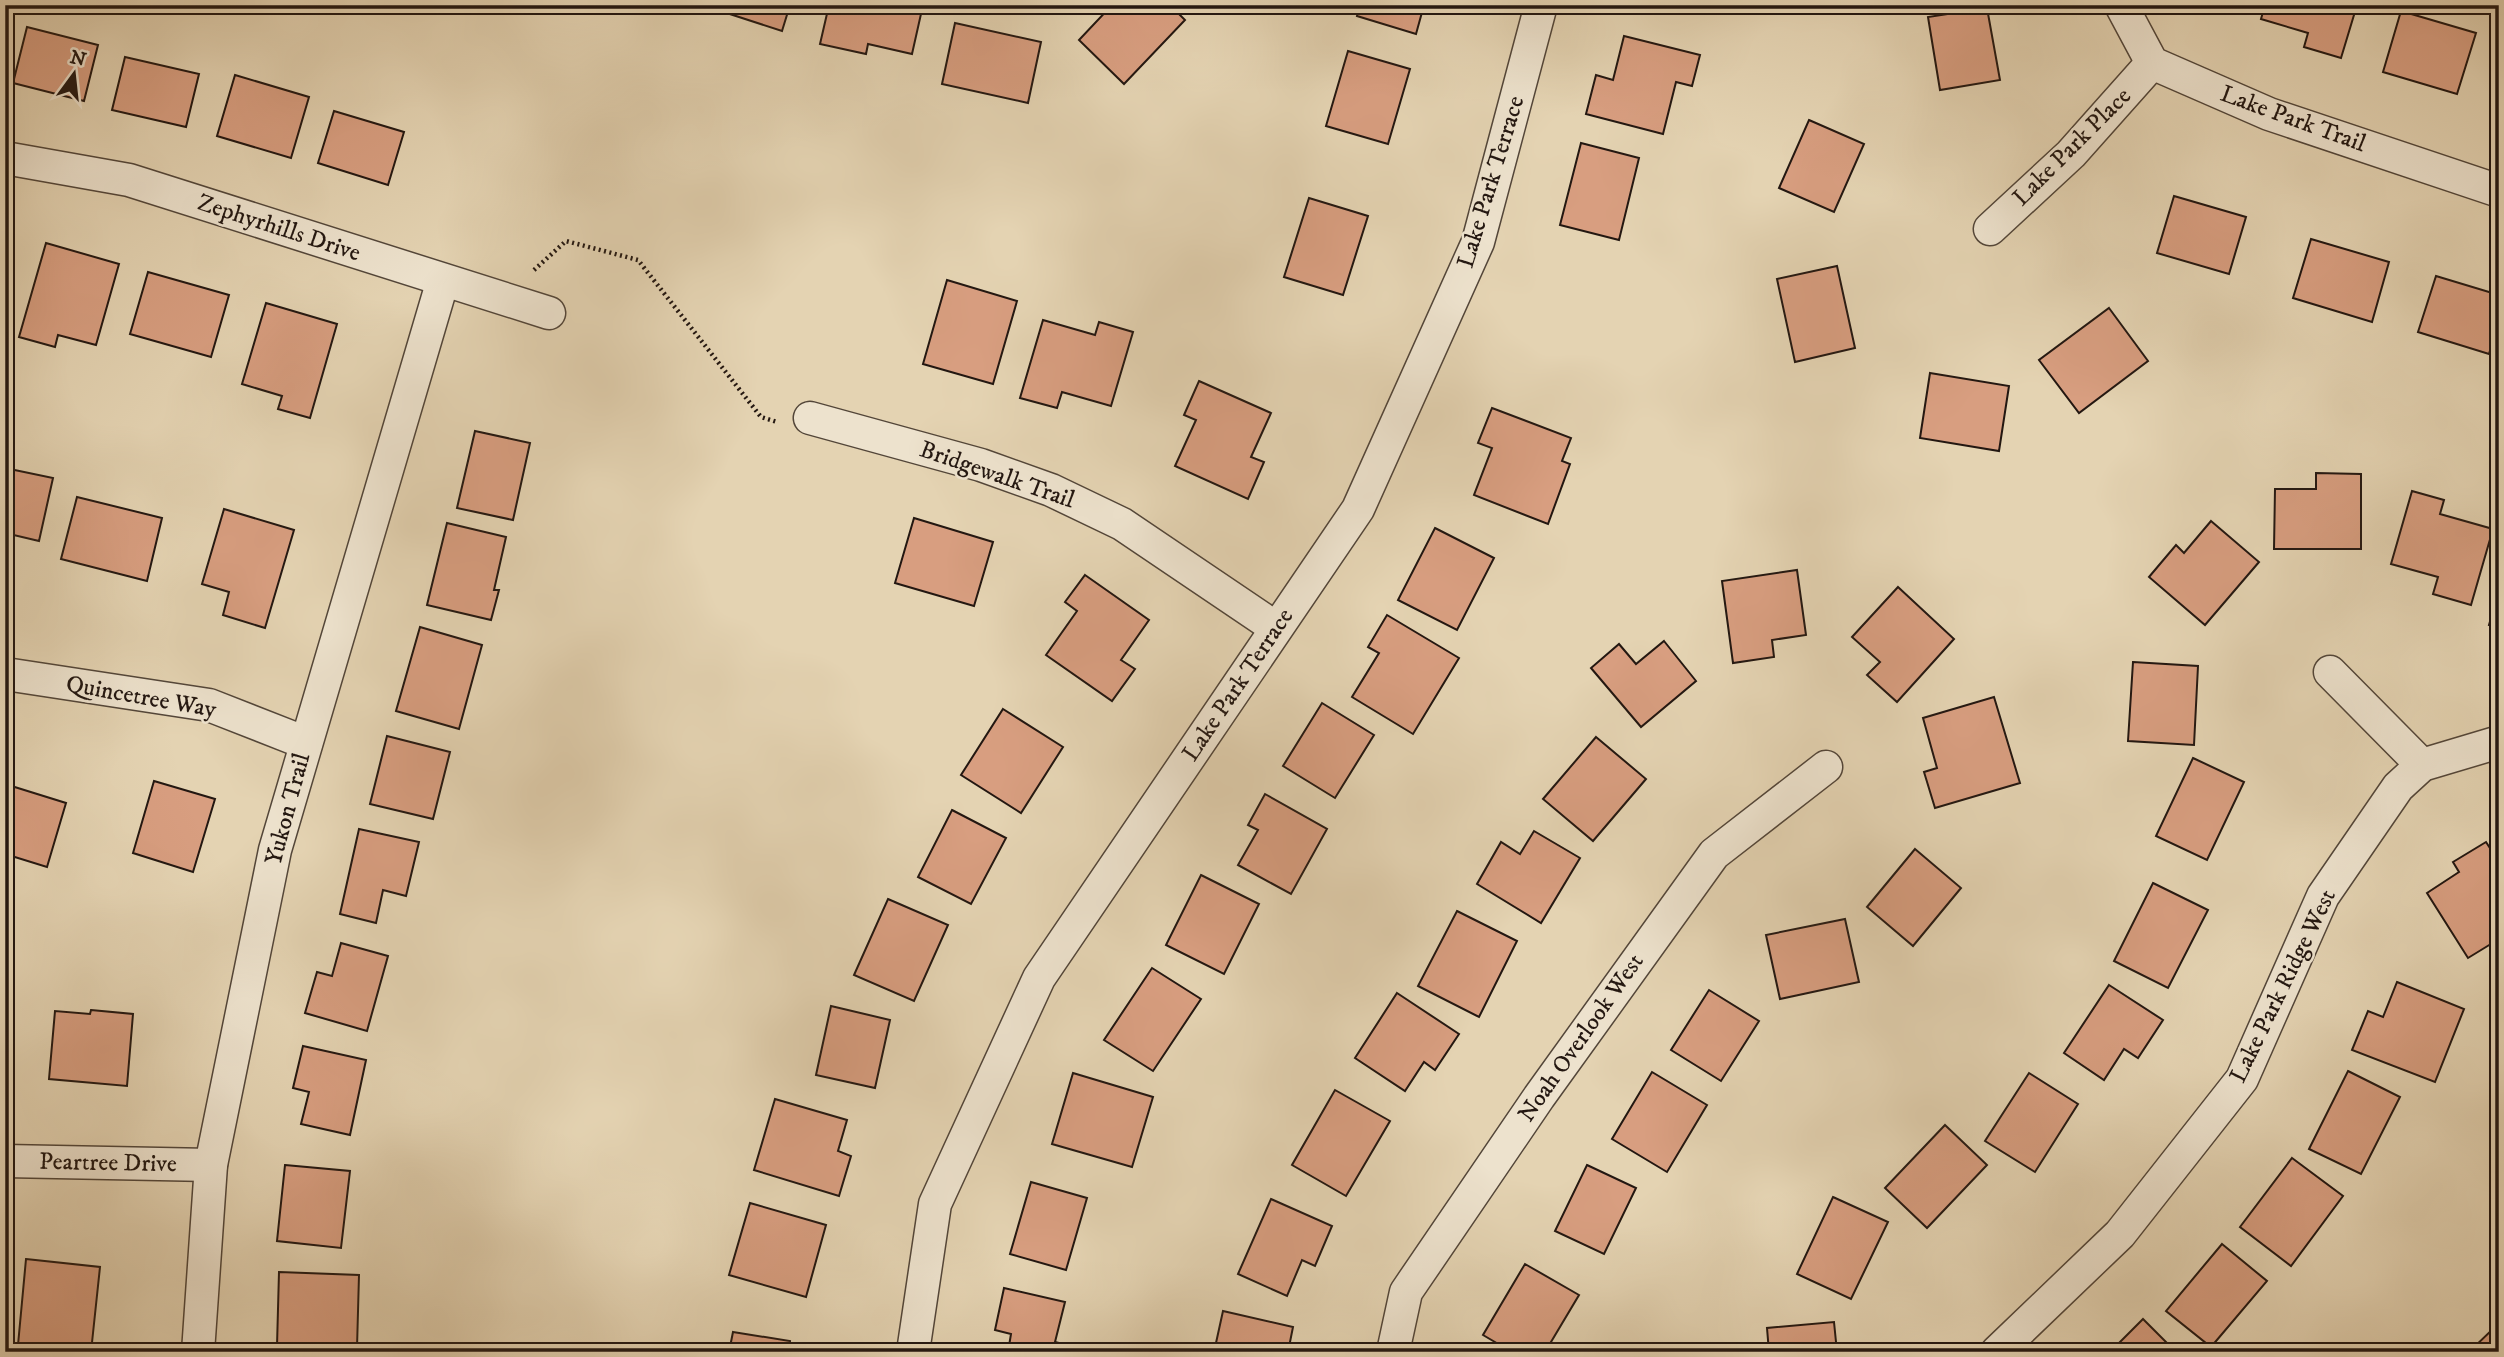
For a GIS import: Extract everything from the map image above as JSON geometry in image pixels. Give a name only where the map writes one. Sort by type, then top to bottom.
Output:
[{"type":"street","name":"Lake Park Terrace","points":[[914,1352],[935,1203],[1040,978],[1358,509],[1478,242],[1541,5]]},
{"type":"street","points":[[2120,5],[2152,64]]},
{"type":"street","name":"Lake Park Trail","points":[[2152,64],[2269,114],[2499,191]]},
{"type":"street","name":"Lake Park Place","points":[[1990,229],[2071,154],[2152,64]]},
{"type":"street","name":"Zephyrhills Drive","points":[[5,158],[129,180],[549,313]]},
{"type":"street","name":"Yukon Trail","points":[[198,1352],[211,1165],[275,850],[443,280]]},
{"type":"street","name":"Bridgewalk Trail","points":[[810,418],[981,466],[1051,489],[1122,524],[1276,628]]},
{"type":"street","points":[[2330,672],[2422,765]]},
{"type":"street","name":"Quincetree Way","points":[[12,675],[209,705],[306,743]]},
{"type":"street","name":"Lake Park Ridge West","points":[[1997,1352],[2120,1234],[2242,1080],[2323,896],[2398,787],[2422,765],[2499,742]]},
{"type":"street","name":"Noah Overlook West","points":[[1393,1352],[1406,1292],[1539,1097],[1713,854],[1826,767]]},
{"type":"street","name":"Peartree Drive","points":[[5,1161],[211,1165]]},
{"type":"path","points":[[516,303],[524,280],[566,240],[638,260],[761,417],[807,432],[810,418]]},
{"type":"building","points":[[702,5],[790,5],[782,31]]},
{"type":"building","points":[[829,5],[923,5],[912,54],[868,44],[866,54],[820,44]]},
{"type":"building","points":[[1112,5],[1170,5],[1185,20],[1124,84],[1079,40]]},
{"type":"building","points":[[1360,5],[1424,5],[1416,34],[1357,16]]},
{"type":"building","points":[[2265,5],[2357,5],[2341,58],[2304,47],[2308,33],[2261,19]]},
{"type":"building","points":[[1987,8],[2000,80],[1940,90],[1928,17]]},
{"type":"building","points":[[2401,11],[2476,33],[2457,94],[2383,72]]},
{"type":"building","points":[[955,23],[1041,42],[1028,103],[942,84]]},
{"type":"building","points":[[27,27],[98,45],[84,101],[13,83]]},
{"type":"building","points":[[1624,36],[1700,55],[1692,86],[1676,82],[1663,134],[1586,114],[1596,75],[1613,80]]},
{"type":"building","points":[[1348,51],[1410,69],[1388,144],[1326,126]]},
{"type":"building","points":[[125,57],[199,74],[186,127],[112,110]]},
{"type":"building","points":[[235,75],[309,97],[291,158],[217,136]]},
{"type":"building","points":[[334,111],[404,132],[388,185],[318,163]]},
{"type":"building","points":[[1809,120],[1864,144],[1834,212],[1779,188]]},
{"type":"building","points":[[1581,143],[1639,158],[1619,240],[1560,225]]},
{"type":"building","points":[[2174,196],[2246,217],[2229,274],[2157,253]]},
{"type":"building","points":[[1309,198],[1368,216],[1343,295],[1284,277]]},
{"type":"building","points":[[2311,239],[2389,262],[2372,322],[2293,298]]},
{"type":"building","points":[[46,243],[119,264],[96,345],[58,335],[55,347],[19,337]]},
{"type":"building","points":[[1837,266],[1855,348],[1795,362],[1777,279]]},
{"type":"building","points":[[148,272],[229,295],[211,357],[130,334]]},
{"type":"building","points":[[2436,276],[2499,295],[2499,320],[2489,354],[2418,332]]},
{"type":"building","points":[[947,280],[1017,301],[993,384],[923,364]]},
{"type":"building","points":[[266,303],[337,324],[310,418],[278,409],[282,396],[242,384]]},
{"type":"building","points":[[2109,308],[2148,361],[2079,413],[2039,360]]},
{"type":"building","points":[[1043,320],[1095,335],[1099,322],[1133,332],[1111,406],[1062,392],[1057,408],[1020,398]]},
{"type":"building","points":[[1930,373],[2009,386],[1999,451],[1920,438]]},
{"type":"building","points":[[1199,381],[1271,413],[1251,457],[1264,462],[1248,499],[1175,466],[1196,420],[1184,415]]},
{"type":"building","points":[[1492,408],[1571,438],[1562,461],[1570,464],[1548,524],[1474,495],[1492,448],[1478,443]]},
{"type":"building","points":[[475,431],[530,443],[513,520],[457,508]]},
{"type":"building","points":[[5,468],[53,478],[39,541],[5,533]]},
{"type":"building","points":[[2316,473],[2361,474],[2361,549],[2274,549],[2275,489],[2316,489]]},
{"type":"building","points":[[2412,491],[2444,500],[2440,514],[2493,529],[2471,605],[2433,594],[2438,577],[2391,564]]},
{"type":"building","points":[[77,497],[162,518],[147,581],[61,559]]},
{"type":"building","points":[[224,509],[294,530],[265,628],[223,615],[229,592],[202,584]]},
{"type":"building","points":[[914,518],[993,542],[974,606],[895,583]]},
{"type":"building","points":[[2211,521],[2259,562],[2205,625],[2149,577],[2176,545],[2184,553]]},
{"type":"building","points":[[447,523],[506,537],[494,590],[499,590],[491,620],[427,605]]},
{"type":"building","points":[[1435,528],[1494,558],[1457,630],[1398,600]]},
{"type":"building","points":[[1797,570],[1806,635],[1772,640],[1774,657],[1733,663],[1722,581]]},
{"type":"building","points":[[1085,575],[1149,620],[1121,660],[1135,669],[1112,701],[1046,655],[1077,611],[1065,602]]},
{"type":"building","points":[[1898,587],[1954,639],[1897,702],[1867,675],[1880,662],[1852,637]]},
{"type":"building","points":[[2499,590],[2499,627],[2489,625]]},
{"type":"building","points":[[1387,615],[1459,658],[1413,734],[1352,697],[1379,653],[1368,647]]},
{"type":"building","points":[[420,627],[482,645],[459,729],[396,711]]},
{"type":"building","points":[[1664,641],[1696,681],[1641,727],[1591,668],[1619,644],[1636,664]]},
{"type":"building","points":[[2133,662],[2198,666],[2194,745],[2128,741]]},
{"type":"building","points":[[1994,697],[2020,783],[1935,808],[1924,772],[1937,768],[1923,718]]},
{"type":"building","points":[[1322,703],[1374,735],[1335,798],[1283,766]]},
{"type":"building","points":[[1003,709],[1063,747],[1021,813],[961,775]]},
{"type":"building","points":[[387,736],[450,752],[433,819],[370,804]]},
{"type":"building","points":[[1596,737],[1646,779],[1593,841],[1543,799]]},
{"type":"building","points":[[2193,758],[2244,782],[2207,860],[2156,836]]},
{"type":"building","points":[[154,781],[215,799],[193,872],[133,853]]},
{"type":"building","points":[[5,784],[66,803],[47,867],[5,854]]},
{"type":"building","points":[[1265,794],[1327,829],[1291,894],[1238,865],[1258,830],[1248,825]]},
{"type":"building","points":[[952,810],[1006,838],[971,904],[918,877]]},
{"type":"building","points":[[359,829],[419,842],[406,896],[383,890],[376,923],[340,914]]},
{"type":"building","points":[[1534,831],[1580,858],[1541,923],[1477,884],[1501,842],[1520,854]]},
{"type":"building","points":[[2486,842],[2499,862],[2499,939],[2468,958],[2427,893],[2459,872],[2453,862]]},
{"type":"building","points":[[1915,849],[1961,888],[1913,946],[1867,907]]},
{"type":"building","points":[[1201,875],[1259,904],[1224,974],[1166,945]]},
{"type":"building","points":[[2153,883],[2208,910],[2168,988],[2114,961]]},
{"type":"building","points":[[888,899],[948,925],[914,1001],[854,975]]},
{"type":"building","points":[[1457,911],[1517,941],[1479,1017],[1418,986]]},
{"type":"building","points":[[1845,919],[1859,982],[1780,999],[1766,935]]},
{"type":"building","points":[[341,943],[388,956],[367,1031],[305,1013],[317,972],[332,976]]},
{"type":"building","points":[[1152,968],[1201,999],[1153,1071],[1104,1040]]},
{"type":"building","points":[[2397,982],[2464,1009],[2435,1082],[2352,1050],[2368,1011],[2383,1017]]},
{"type":"building","points":[[2109,985],[2163,1020],[2138,1058],[2124,1049],[2104,1080],[2064,1053]]},
{"type":"building","points":[[5,987],[13,988],[5,1041]]},
{"type":"building","points":[[1709,990],[1759,1021],[1721,1081],[1671,1050]]},
{"type":"building","points":[[1397,993],[1459,1034],[1435,1070],[1424,1062],[1405,1091],[1355,1058]]},
{"type":"building","points":[[831,1006],[890,1020],[875,1088],[816,1075]]},
{"type":"building","points":[[91,1010],[133,1014],[127,1086],[49,1079],[55,1011],[90,1014]]},
{"type":"building","points":[[303,1046],[366,1060],[350,1135],[301,1124],[309,1092],[293,1088]]},
{"type":"building","points":[[2348,1071],[2400,1097],[2361,1174],[2309,1149]]},
{"type":"building","points":[[1652,1072],[1707,1105],[1667,1172],[1612,1139]]},
{"type":"building","points":[[1073,1073],[1153,1097],[1132,1167],[1052,1144]]},
{"type":"building","points":[[2029,1073],[2078,1104],[2035,1172],[1985,1141]]},
{"type":"building","points":[[1335,1090],[1390,1121],[1346,1196],[1292,1165]]},
{"type":"building","points":[[775,1099],[847,1120],[838,1151],[851,1156],[839,1196],[754,1170]]},
{"type":"building","points":[[1945,1125],[1987,1165],[1927,1228],[1885,1188]]},
{"type":"building","points":[[2292,1158],[2343,1196],[2291,1266],[2240,1227]]},
{"type":"building","points":[[285,1165],[350,1171],[341,1248],[277,1241]]},
{"type":"building","points":[[1587,1165],[1636,1188],[1604,1254],[1555,1231]]},
{"type":"building","points":[[1031,1182],[1087,1198],[1066,1270],[1010,1254]]},
{"type":"building","points":[[1833,1197],[1888,1222],[1851,1299],[1797,1274]]},
{"type":"building","points":[[1271,1199],[1332,1226],[1315,1266],[1302,1260],[1287,1296],[1238,1274]]},
{"type":"building","points":[[750,1203],[826,1225],[806,1297],[729,1275]]},
{"type":"building","points":[[2222,1244],[2267,1281],[2211,1347],[2166,1311]]},
{"type":"building","points":[[26,1259],[100,1267],[91,1352],[18,1345]]},
{"type":"building","points":[[1525,1264],[1579,1295],[1545,1352],[1512,1352],[1483,1335]]},
{"type":"building","points":[[279,1272],[359,1275],[357,1348],[277,1346]]},
{"type":"building","points":[[1004,1288],[1065,1302],[1055,1342],[1067,1345],[1065,1352],[1008,1352],[1011,1334],[995,1330]]},
{"type":"building","points":[[1223,1311],[1293,1327],[1288,1352],[1214,1352]]},
{"type":"building","points":[[2143,1319],[2176,1352],[2120,1352],[2115,1347]]},
{"type":"building","points":[[1834,1322],[1837,1352],[1769,1352],[1767,1328]]},
{"type":"building","points":[[2499,1323],[2499,1352],[2469,1352]]},
{"type":"building","points":[[733,1332],[790,1341],[789,1352],[729,1352]]}]
